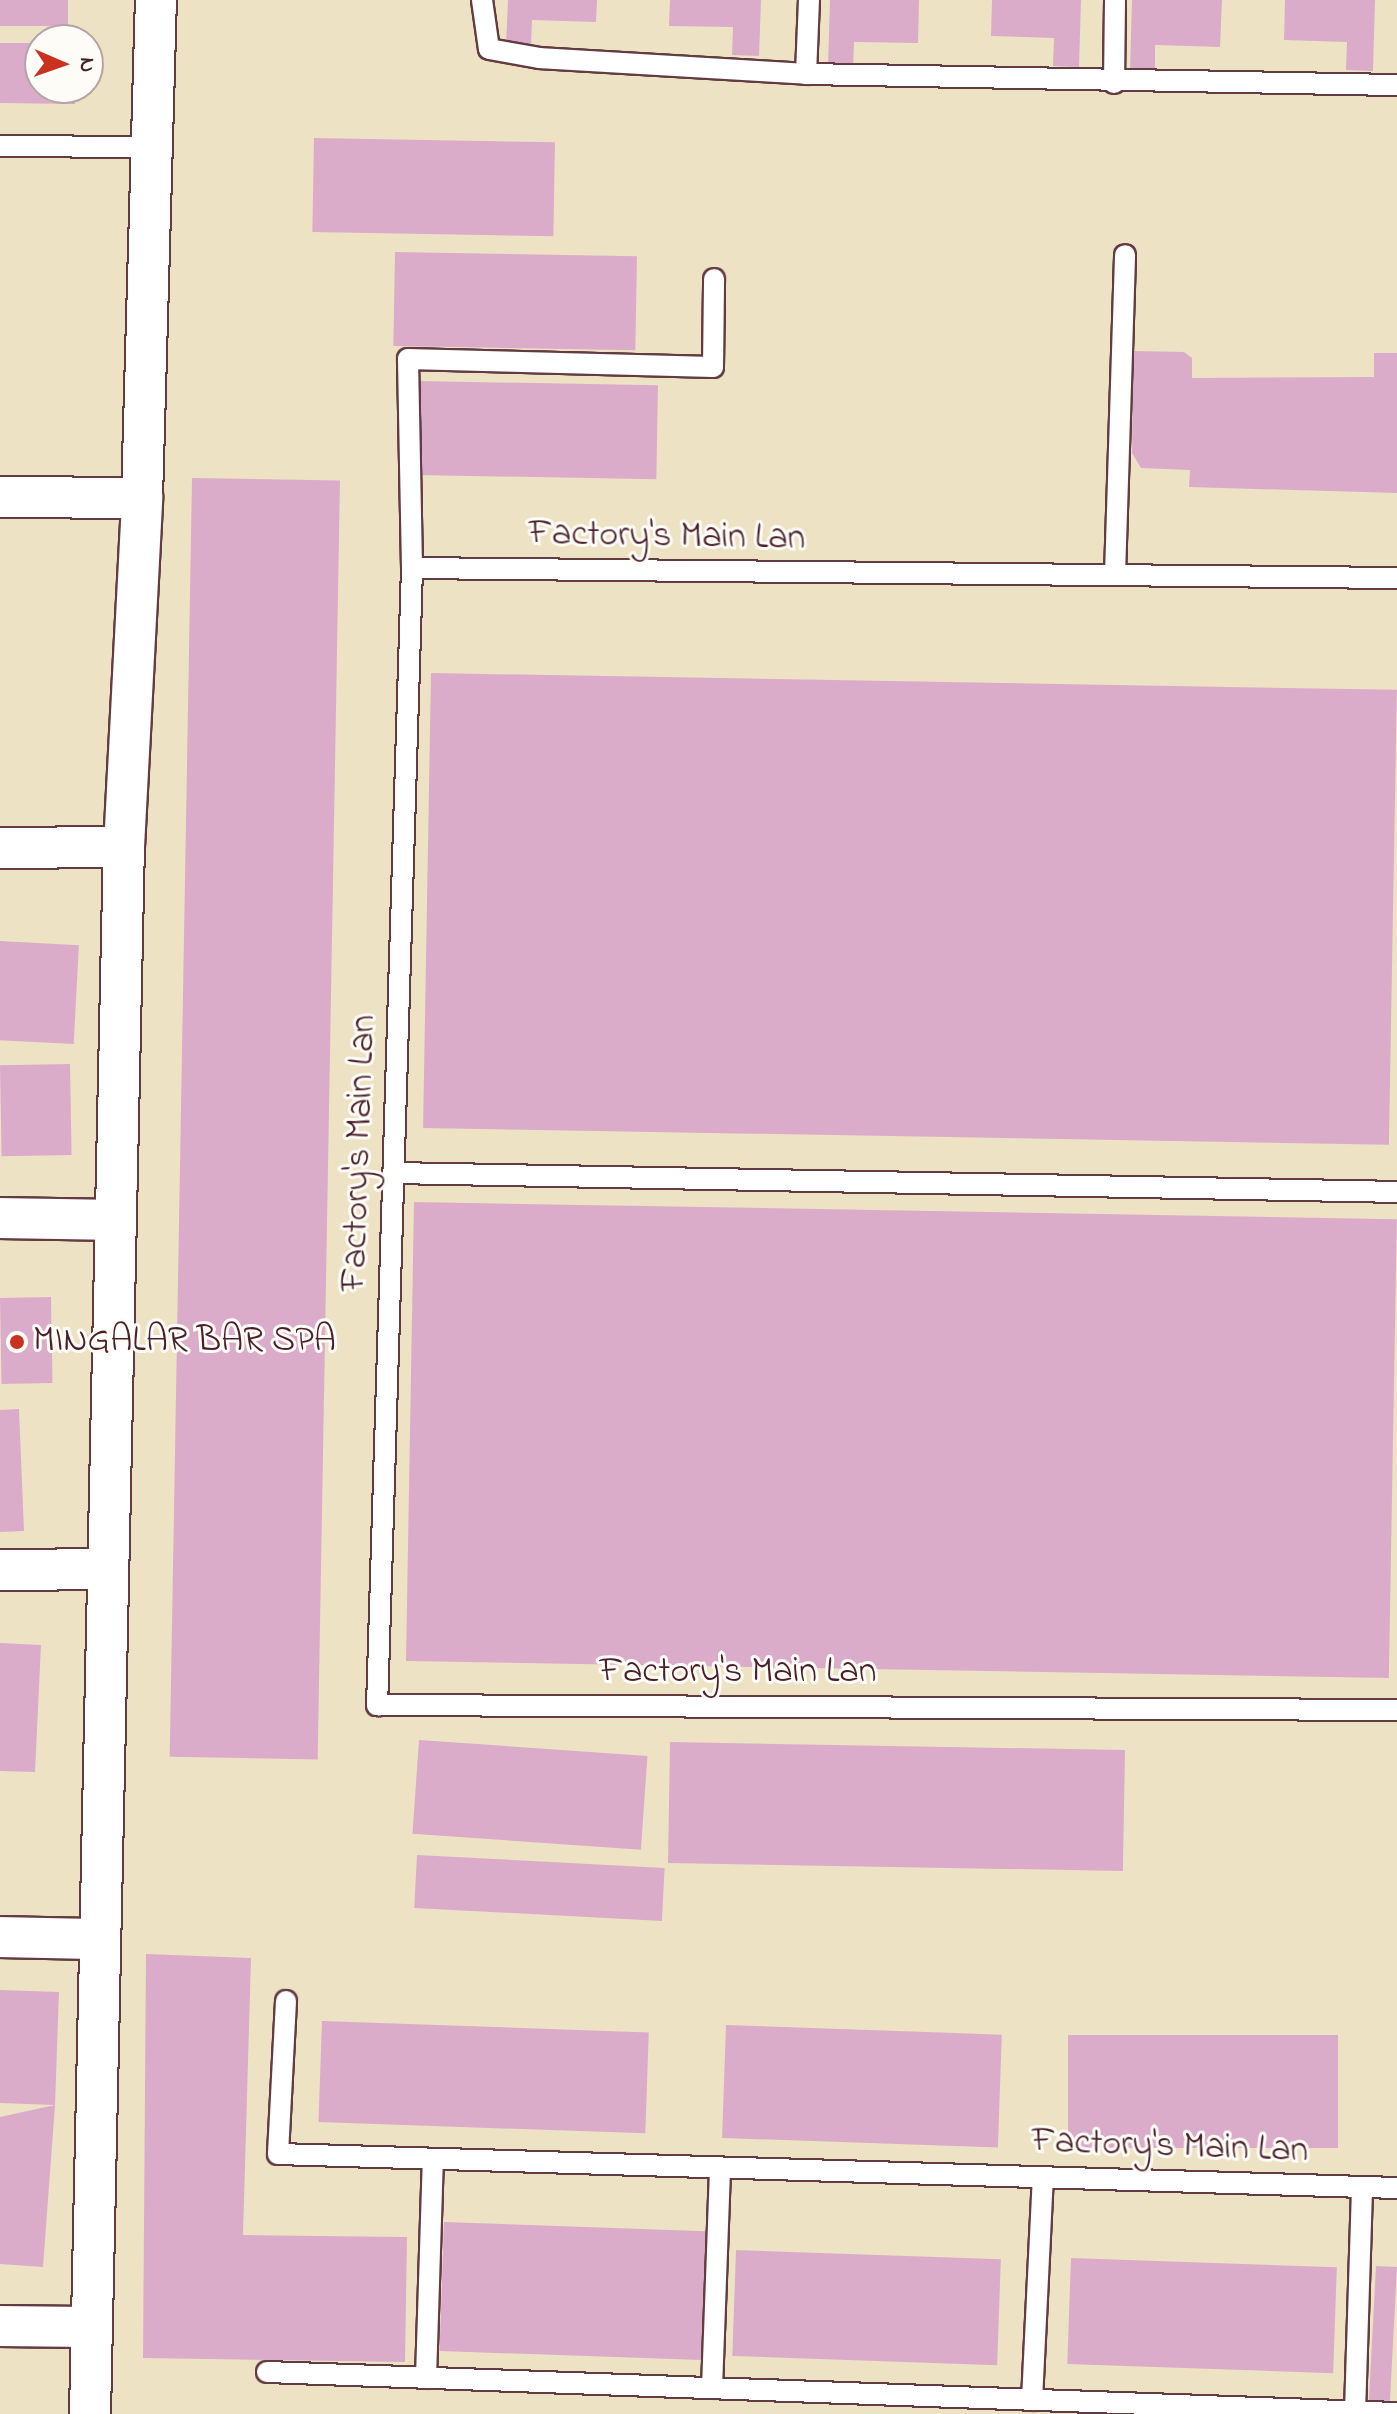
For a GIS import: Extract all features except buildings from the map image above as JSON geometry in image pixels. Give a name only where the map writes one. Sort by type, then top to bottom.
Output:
[{"type":"street","points":[[90,2414],[97,1939],[124,847],[142,498],[156,0]]},
{"type":"street","points":[[0,497],[142,498]]},
{"type":"street","points":[[0,848],[124,847]]},
{"type":"street","points":[[0,1218],[114,1220]]},
{"type":"street","points":[[0,1570],[106,1569]]},
{"type":"street","points":[[0,1937],[97,1939]]},
{"type":"street","points":[[0,2326],[91,2327]]},
{"type":"lane","points":[[482,0],[489,49],[540,58],[806,74],[1114,83],[1397,85]]},
{"type":"lane","points":[[806,74],[809,0]]},
{"type":"lane","points":[[1114,83],[1115,0]]},
{"type":"lane","points":[[0,146],[152,147]]},
{"type":"lane","points":[[1115,575],[1125,255]]},
{"type":"lane","points":[[412,568],[408,359],[713,367],[714,279]]},
{"type":"lane","name":"Factory's Main Lan","points":[[1397,578],[412,568],[377,1705],[1397,1710]]},
{"type":"lane","points":[[393,1173],[1397,1192]]},
{"type":"lane","name":"Factory's Main Lan","points":[[286,2001],[278,2154],[1397,2188]]},
{"type":"lane","points":[[426,2378],[433,2159]]},
{"type":"lane","points":[[712,2388],[720,2168]]},
{"type":"lane","points":[[1032,2400],[1043,2177]]},
{"type":"lane","points":[[1355,2412],[1362,2187]]},
{"type":"lane","points":[[267,2372],[1397,2413]]},
{"type":"place","name":"MINGALAR BAR SPA","points":[[17,1342]]}]
